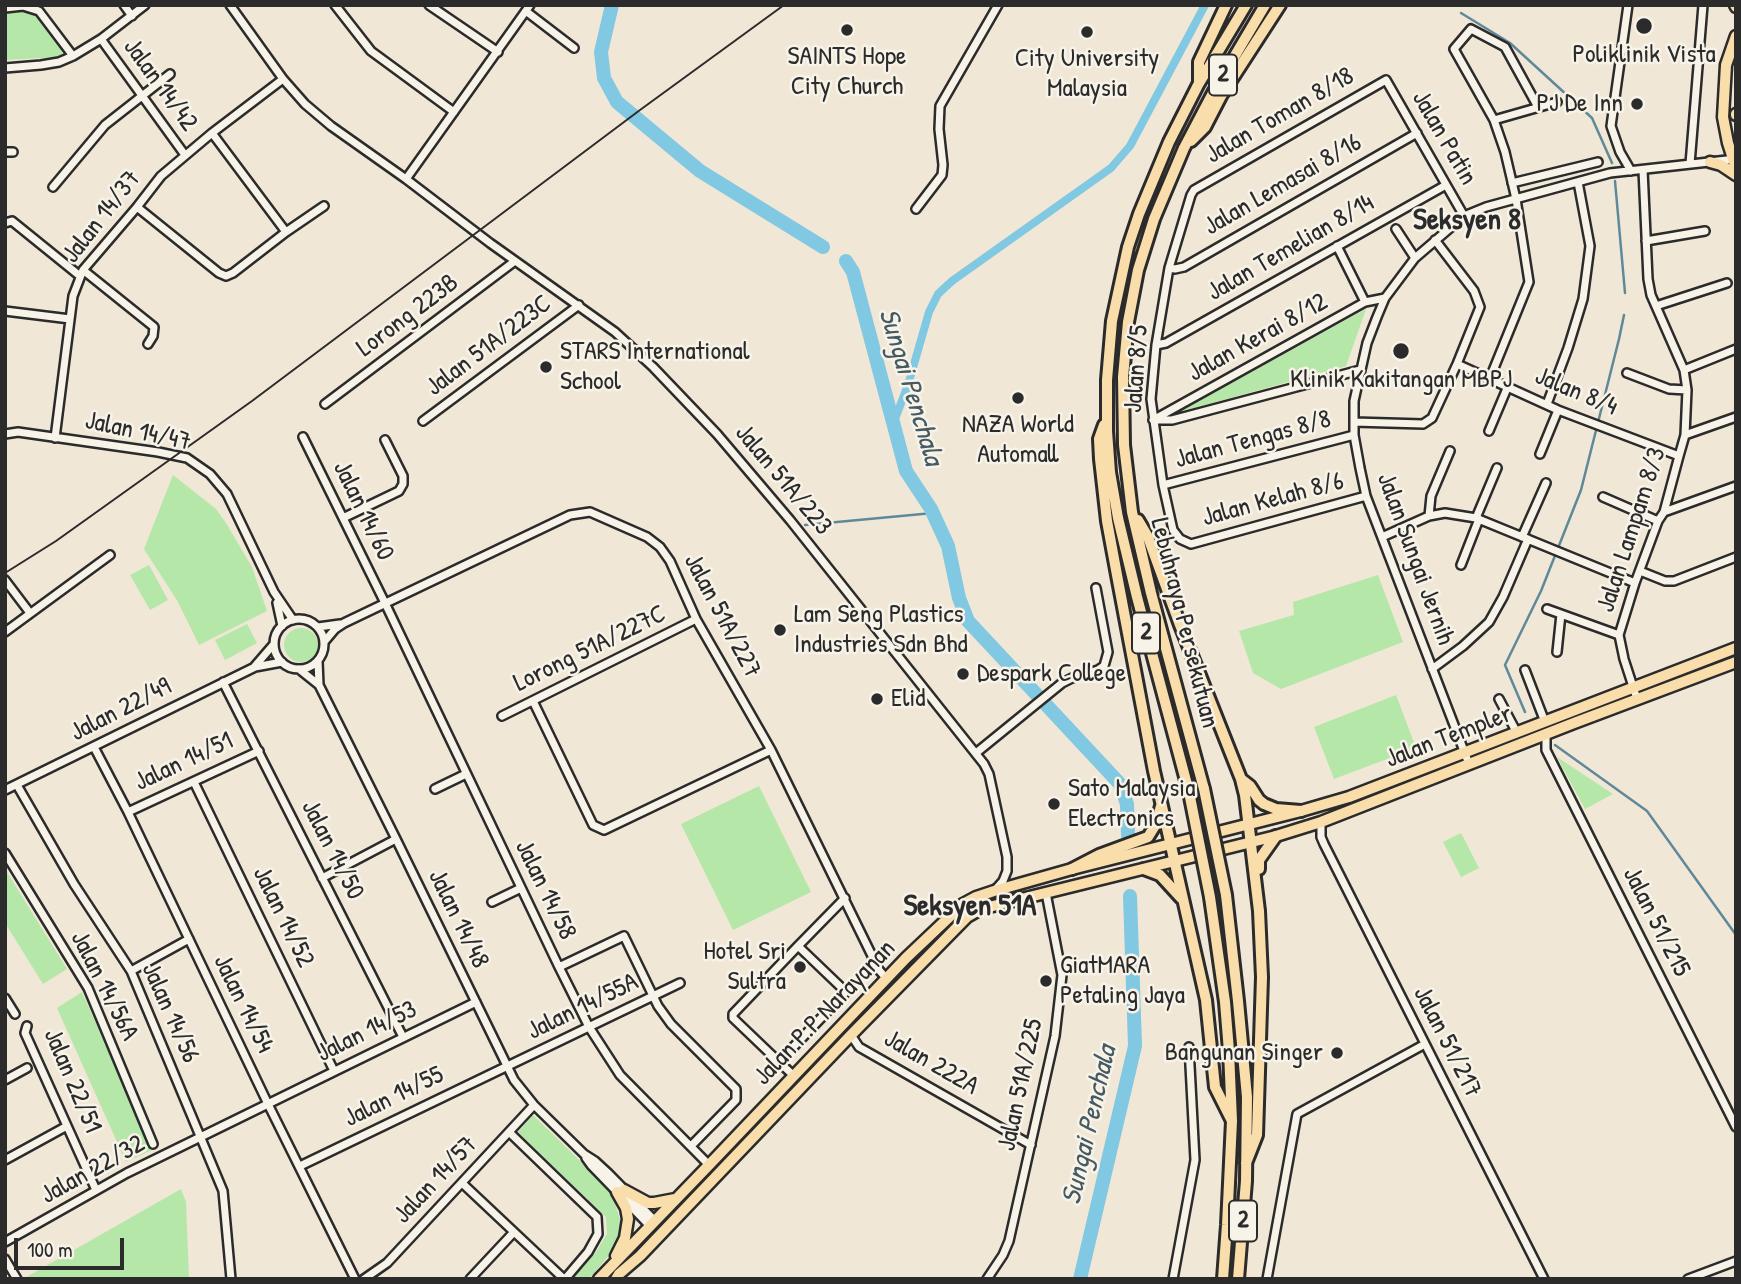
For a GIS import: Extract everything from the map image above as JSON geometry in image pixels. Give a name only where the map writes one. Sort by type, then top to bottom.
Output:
[{"type":"highway","points":[[1198,85],[1199,62],[1226,5]]},
{"type":"highway","name":"Lebuhraya Persekutuan","points":[[1223,1279],[1232,1121],[1225,1002],[1210,897],[1189,792],[1118,518],[1110,472],[1106,419],[1112,321],[1128,247],[1146,195],[1169,142],[1198,85],[1246,5]]},
{"type":"highway","name":"Lebuhraya Persekutuan","points":[[1238,1279],[1246,1163],[1247,1097],[1226,895],[1204,789],[1132,512],[1122,404],[1128,323],[1138,270],[1154,219],[1184,148],[1213,90],[1265,5]]},
{"type":"highway","points":[[1184,148],[1205,127],[1221,96],[1280,5]]},
{"type":"highway","points":[[1106,419],[1099,439],[1107,521],[1170,844],[1206,1000],[1215,1087],[1232,1121]]},
{"type":"highway","points":[[1132,512],[1149,537],[1180,625],[1241,779],[1250,824],[1259,911]]},
{"type":"highway","points":[[1241,779],[1264,804],[1276,809],[1301,811]]},
{"type":"highway","points":[[1072,869],[1148,837],[1156,824],[1162,805]]},
{"type":"highway","points":[[1246,1163],[1257,1135],[1262,977],[1258,860],[1276,836]]},
{"type":"highway","points":[[1144,869],[1160,875],[1183,900]]},
{"type":"main road","points":[[1735,162],[1723,117],[1727,65],[1736,36]]},
{"type":"main road","points":[[1710,162],[1721,156],[1728,143]]},
{"type":"main road","points":[[1710,162],[1721,165],[1736,175]]},
{"type":"main road","name":"Jalan Templer","points":[[1174,861],[1321,822],[1517,733],[1736,648]]},
{"type":"main road","name":"Jalan Templer","points":[[1170,844],[1349,797],[1546,734],[1736,662]]},
{"type":"main road","name":"Jalan P.P Narayanan","points":[[599,1279],[655,1225],[886,978],[957,909],[976,897],[994,891],[1170,844]]},
{"type":"main road","name":"Jalan P.P Narayanan","points":[[617,1277],[967,917],[981,909],[1174,861]]},
{"type":"main road","points":[[621,1191],[648,1203],[678,1198]]},
{"type":"main road","points":[[613,1263],[625,1238],[628,1219],[621,1191]]},
{"type":"main road","points":[[617,1277],[627,1262],[655,1234],[655,1225],[665,1225],[684,1209]]},
{"type":"street","points":[[124,5],[132,16]]},
{"type":"street","points":[[5,68],[59,62],[73,56],[101,39],[145,5]]},
{"type":"street","name":"Jalan 51A/223","points":[[230,5],[283,79],[305,104],[331,127],[579,305],[635,349],[717,434],[790,520],[976,753],[989,774],[1007,857],[1007,871],[994,891]]},
{"type":"street","points":[[335,5],[371,51],[454,112]]},
{"type":"street","points":[[429,5],[498,52]]},
{"type":"street","points":[[916,209],[942,175],[940,106],[998,5]]},
{"type":"street","points":[[1628,5],[1611,126],[1620,152],[1631,171]]},
{"type":"street","points":[[1690,164],[1703,5]]},
{"type":"street","points":[[5,8],[23,6],[38,11],[73,56]]},
{"type":"street","points":[[406,179],[529,9],[573,48]]},
{"type":"street","points":[[1490,378],[1529,282],[1516,199],[1505,152],[1494,120],[1454,49],[1472,29],[1505,47],[1538,107]]},
{"type":"street","name":"Jalan 14/42","points":[[101,39],[185,155]]},
{"type":"street","points":[[53,187],[105,125],[170,74]]},
{"type":"street","name":"Jalan 14/37","points":[[55,438],[73,296],[81,273],[161,176],[283,79]]},
{"type":"street","name":"Jalan Patin","points":[[1386,80],[1464,216]]},
{"type":"street","name":"Jalan Toman 8/18","points":[[1194,190],[1386,80]]},
{"type":"street","points":[[1494,120],[1556,102]]},
{"type":"street","points":[[212,133],[286,232]]},
{"type":"street","name":"Jalan Lemasai 8/16","points":[[1168,268],[1184,267],[1417,133]]},
{"type":"street","points":[[1512,183],[1598,162]]},
{"type":"street","name":"Jalan Sungai Jernih","points":[[1467,758],[1366,496],[1354,435],[1354,401],[1360,370],[1367,343],[1385,298],[1415,258],[1464,216],[1486,207],[1610,173],[1710,162],[1735,162]]},
{"type":"street","name":"Jalan Lampam 8/3","points":[[1637,699],[1619,635],[1635,583],[1658,521],[1664,512],[1685,435],[1687,390],[1684,370],[1651,296],[1643,170]]},
{"type":"street","points":[[1547,404],[1583,299],[1590,246],[1578,182]]},
{"type":"street","name":"Jalan Temelian 8/14","points":[[1156,345],[1167,344],[1446,185]]},
{"type":"street","name":"Jalan 8/5","points":[[1191,544],[1180,539],[1173,530],[1163,485],[1152,399],[1156,345],[1168,268],[1194,190]]},
{"type":"street","points":[[137,207],[226,276],[324,206]]},
{"type":"street","points":[[5,223],[12,221],[154,327],[148,344]]},
{"type":"street","points":[[1396,229],[1415,258]]},
{"type":"street","points":[[1646,241],[1705,231]]},
{"type":"street","points":[[1354,422],[1423,424],[1432,418],[1457,364],[1480,307],[1474,291],[1435,240]]},
{"type":"street","points":[[1338,246],[1365,302]]},
{"type":"street","name":"Lorong 223B","points":[[325,404],[515,261]]},
{"type":"street","points":[[1656,306],[1727,283]]},
{"type":"street","name":"Jalan Kerai 8/12","points":[[1153,420],[1365,302],[1385,298]]},
{"type":"street","name":"Jalan 51A/223C","points":[[424,421],[579,305]]},
{"type":"street","points":[[5,311],[70,319]]},
{"type":"street","points":[[1684,370],[1736,349]]},
{"type":"street","name":"Jalan 8/4","points":[[1457,364],[1558,410],[1679,456]]},
{"type":"street","points":[[1153,420],[1172,420],[1360,370]]},
{"type":"street","points":[[1627,373],[1670,389],[1687,390]]},
{"type":"street","points":[[1489,431],[1507,386]]},
{"type":"street","points":[[1540,454],[1558,410]]},
{"type":"street","points":[[1685,435],[1736,417]]},
{"type":"street","name":"Jalan 14/47","points":[[5,434],[18,432],[187,458],[209,474],[227,494],[274,592],[293,620]]},
{"type":"street","name":"Jalan Tengas 8/8","points":[[1163,485],[1354,435]]},
{"type":"street","name":"Jalan 14/60","points":[[303,437],[385,603]]},
{"type":"street","points":[[343,518],[399,491],[404,484],[403,476],[386,440]]},
{"type":"street","points":[[1430,516],[1431,496],[1450,451]]},
{"type":"street","points":[[1461,565],[1497,468]]},
{"type":"street","points":[[1432,669],[1489,622],[1503,597],[1546,483]]},
{"type":"street","points":[[1664,512],[1736,486]]},
{"type":"street","name":"Jalan Kelah 8/6","points":[[1191,544],[1366,496]]},
{"type":"street","points":[[1603,497],[1658,521]]},
{"type":"street","name":"Jalan 51A/227","points":[[324,642],[344,623],[570,515],[590,512],[647,537],[660,547],[670,561],[696,620],[771,750],[879,970],[886,978]]},
{"type":"street","points":[[1382,537],[1430,516],[1446,513],[1477,518],[1635,583]]},
{"type":"street","points":[[5,632],[110,555]]},
{"type":"street","points":[[1640,571],[1665,581],[1674,581],[1736,556]]},
{"type":"street","points":[[5,580],[30,613]]},
{"type":"street","points":[[976,753],[1056,687],[1104,666],[1108,652],[1096,588]]},
{"type":"street","name":"Jalan 14/47","points":[[274,592],[282,626]]},
{"type":"street","name":"Jalan 14/58","points":[[385,603],[589,1027],[620,1075],[709,1166]]},
{"type":"street","points":[[1547,609],[1619,635]]},
{"type":"street","points":[[1557,652],[1561,614]]},
{"type":"street","points":[[293,620],[307,620],[318,628],[324,642],[317,661],[309,667],[299,669],[282,662],[276,654],[274,644],[276,634],[282,626],[293,620]]},
{"type":"street","name":"Lorong 51A/227C","points":[[502,716],[696,620]]},
{"type":"street","name":"Jalan 51A/227","points":[[318,628],[344,623]]},
{"type":"street","name":"Jalan 22/49","points":[[255,667],[274,644]]},
{"type":"street","name":"Jalan 14/48","points":[[317,661],[318,685]]},
{"type":"street","name":"Jalan 22/49","points":[[5,790],[255,667],[282,662]]},
{"type":"street","name":"Jalan 14/48","points":[[299,669],[318,685],[397,839],[507,1066],[521,1089],[584,1154],[595,1161],[655,1225]]},
{"type":"street","points":[[1525,670],[1545,722]]},
{"type":"street","name":"Jalan 14/50","points":[[223,682],[403,1038]]},
{"type":"street","points":[[1499,699],[1517,733]]},
{"type":"street","points":[[533,701],[593,825],[604,830],[771,750]]},
{"type":"street","name":"Jalan 51/215","points":[[1546,734],[1546,750],[1736,1127]]},
{"type":"street","name":"Jalan 14/54","points":[[94,747],[355,1279]]},
{"type":"street","name":"Jalan 14/51","points":[[128,812],[259,751]]},
{"type":"street","points":[[435,789],[466,774]]},
{"type":"street","name":"Jalan 14/52","points":[[194,782],[334,1071]]},
{"type":"street","name":"Jalan 14/56","points":[[17,785],[74,884],[131,971],[223,1191],[231,1279]]},
{"type":"street","name":"Jalan 51/217","points":[[1321,822],[1324,844],[1544,1279]]},
{"type":"street","points":[[322,878],[397,839]]},
{"type":"street","name":"Jalan 14/56A","points":[[5,853],[88,988],[153,1144]]},
{"type":"street","points":[[492,902],[521,888]]},
{"type":"street","name":"Jalan 51A/225","points":[[987,1279],[1007,1248],[1055,1036],[1062,975],[1046,892]]},
{"type":"street","points":[[793,1075],[733,1018],[733,1014],[845,898]]},
{"type":"street","points":[[559,967],[624,936],[671,1024],[736,1090],[736,1100],[691,1146]]},
{"type":"street","points":[[131,971],[189,939]]},
{"type":"street","points":[[779,1062],[845,991],[799,946]]},
{"type":"street","name":"Jalan 14/55A","points":[[507,1066],[679,984]]},
{"type":"street","points":[[5,998],[15,1014]]},
{"type":"street","name":"Jalan 14/53","points":[[201,1136],[475,1002]]},
{"type":"street","name":"Jalan 22/51","points":[[27,1027],[25,1033],[96,1190]]},
{"type":"street","name":"Jalan 222A","points":[[851,1035],[859,1047],[1031,1145]]},
{"type":"street","points":[[1267,1279],[1297,1114],[1425,1044]]},
{"type":"street","points":[[1173,1279],[1195,1160],[1189,1047]]},
{"type":"street","name":"Jalan 14/55","points":[[300,1166],[507,1066]]},
{"type":"street","points":[[5,1080],[27,1068]]},
{"type":"street","name":"Jalan 14/57","points":[[364,1279],[387,1263],[534,1105]]},
{"type":"street","points":[[5,1160],[67,1126]]},
{"type":"street","points":[[461,1183],[565,1279],[588,1252],[598,1234],[597,1217],[509,1132]]},
{"type":"street","name":"Jalan 22/32","points":[[5,1242],[127,1173],[201,1136]]},
{"type":"street","points":[[470,1279],[514,1232]]},
{"type":"street","points":[[5,1258],[17,1279]]},
{"type":"street","points":[[1688,1279],[1736,1261]]},
{"type":"green space","points":[[22,10],[36,15],[64,52],[59,57],[5,60],[5,13]]},
{"type":"green space","points":[[1366,309],[1346,366],[1179,412]]},
{"type":"green space","points":[[173,475],[216,509],[226,523],[252,567],[267,611],[199,645],[178,602],[144,549]]},
{"type":"green space","points":[[149,565],[168,600],[150,610],[130,575]]},
{"type":"green space","points":[[1378,575],[1403,642],[1281,689],[1253,673],[1239,631],[1294,615],[1293,602]]},
{"type":"green space","points":[[247,624],[257,643],[225,660],[215,640]]},
{"type":"green space","points":[[301,628],[313,633],[318,645],[313,657],[301,662],[289,657],[284,645],[289,633]]},
{"type":"green space","points":[[1396,695],[1416,748],[1334,779],[1314,727]]},
{"type":"green space","points":[[1557,757],[1613,794],[1585,809]]},
{"type":"green space","points":[[759,786],[811,892],[733,930],[681,824]]},
{"type":"green space","points":[[1461,833],[1479,868],[1461,877],[1443,842]]},
{"type":"green space","points":[[5,869],[67,969],[43,984],[5,923]]},
{"type":"green space","points":[[82,992],[152,1150],[126,1162],[57,1008]]},
{"type":"green space","points":[[533,1115],[612,1192],[621,1224],[618,1239],[611,1253],[589,1279],[572,1279],[596,1252],[607,1234],[606,1217],[518,1132]]},
{"type":"green space","points":[[181,1189],[186,1202],[189,1279],[23,1279]]},
{"type":"waterway","name":"Sungai Penchala","points":[[612,5],[601,52],[604,78],[617,102],[700,171],[823,247]]},
{"type":"waterway","points":[[893,424],[908,385],[929,312],[938,294],[952,281],[1111,168],[1130,146],[1205,5]]},
{"type":"waterway","points":[[1461,13],[1510,43],[1592,118],[1612,163]]},
{"type":"waterway","points":[[1615,181],[1625,293]]},
{"type":"waterway","name":"Sungai Penchala","points":[[846,261],[853,272],[906,471],[931,509],[948,546],[959,598],[968,621],[1120,784],[1127,804],[1128,835]]},
{"type":"waterway","points":[[1525,712],[1505,665],[1541,591],[1581,490],[1624,315]]},
{"type":"waterway","points":[[805,525],[933,513]]},
{"type":"waterway","points":[[1555,745],[1647,811],[1736,935]]},
{"type":"waterway","name":"Sungai Penchala","points":[[1080,1279],[1135,1046],[1130,896]]},
{"type":"tram line","points":[[5,573],[56,541],[252,401],[784,5]]},
{"type":"place","name":"Poliklinik Vista","points":[[1644,26]]},
{"type":"place","name":"SAINTS Hope City Church","points":[[847,30]]},
{"type":"place","name":"City University Malaysia","points":[[1087,32]]},
{"type":"place","name":"PJ De Inn","points":[[1637,104]]},
{"type":"place","name":"Klinik Kakitangan MBPJ","points":[[1401,351]]},
{"type":"place","name":"STARS International School","points":[[546,367]]},
{"type":"place","name":"NAZA World Automall","points":[[1018,398]]},
{"type":"place","name":"Lam Seng Plastics Industries Sdn Bhd","points":[[780,630]]},
{"type":"place","name":"Despark College","points":[[963,674]]},
{"type":"place","name":"Elid","points":[[877,699]]},
{"type":"place","name":"Sato Malaysia Electronics","points":[[1054,804]]},
{"type":"place","name":"Hotel Sri Sultra","points":[[800,967]]},
{"type":"place","name":"GiatMARA Petaling Jaya","points":[[1046,981]]},
{"type":"place","name":"Bangunan Singer","points":[[1337,1053]]},
{"type":"district","name":"Seksyen 8","points":[[1467,221]]},
{"type":"district","name":"Seksyen 51A","points":[[970,907]]}]
